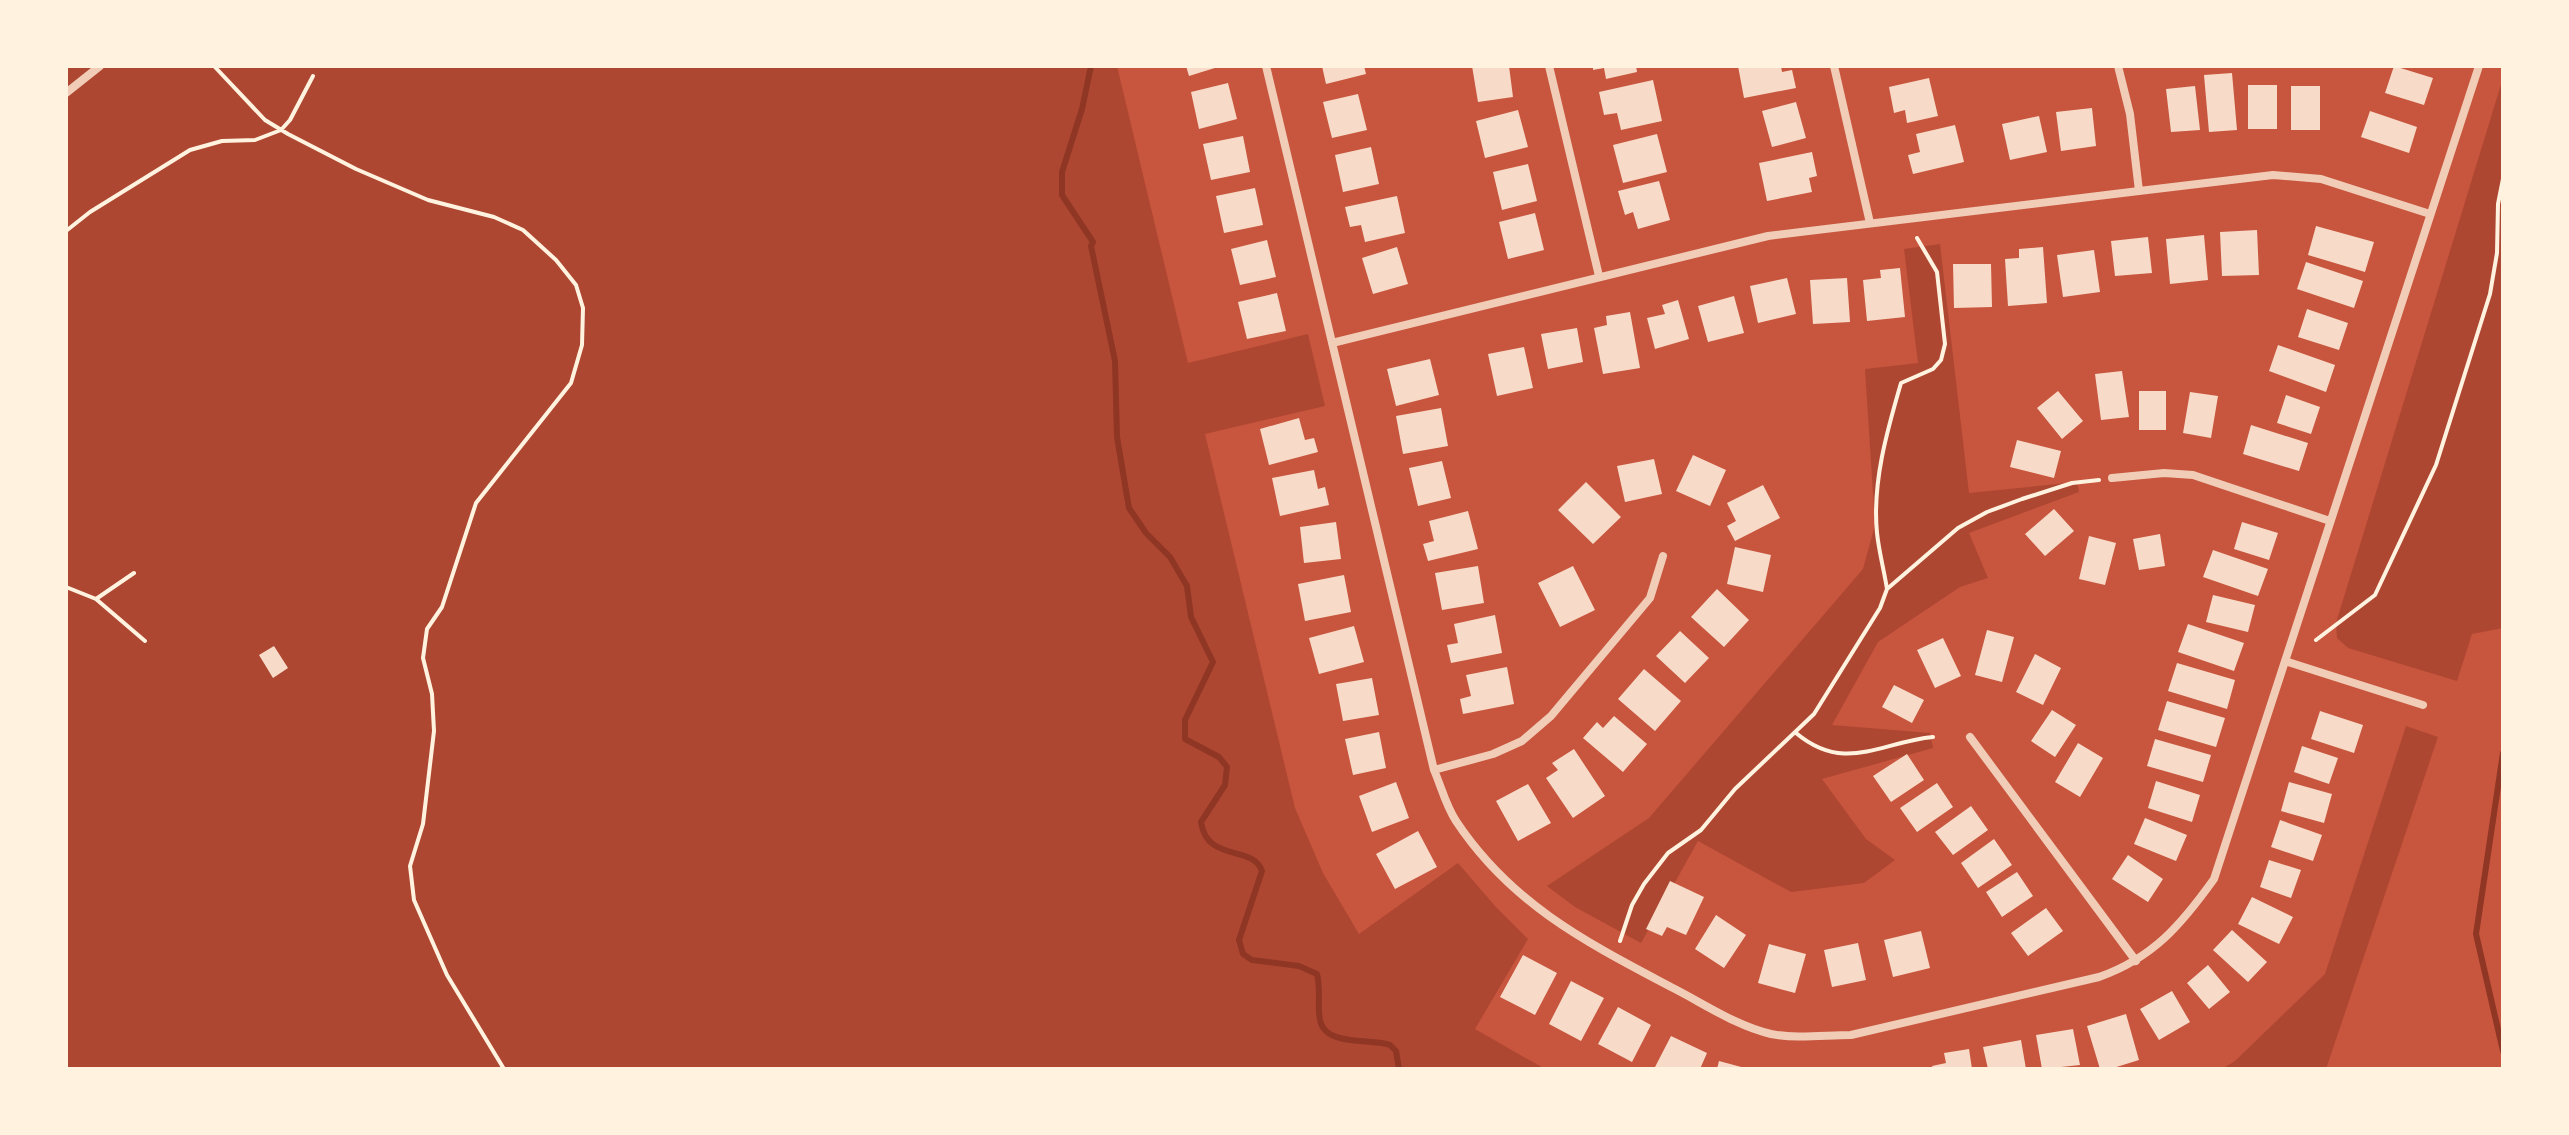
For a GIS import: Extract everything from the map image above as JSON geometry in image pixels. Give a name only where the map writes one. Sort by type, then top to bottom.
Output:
[{"type":"street","points":[[66,93],[100,66]]},
{"type":"street","points":[[1266,66],[1434,770],[1454,818],[1489,864],[1525,901],[1566,930],[1612,956],[1733,1019],[1772,1034],[1851,1035],[2099,977],[2136,961],[2162,942],[2190,913],[2214,879],[2479,66]]},
{"type":"street","points":[[1549,66],[1599,276]]},
{"type":"street","points":[[1834,66],[1870,223]]},
{"type":"street","points":[[2118,66],[2130,114],[2139,191]]},
{"type":"street","points":[[1332,343],[1768,236],[2273,175],[2321,179],[2430,214]]},
{"type":"street","points":[[2112,478],[2164,473],[2193,475],[2330,521]]},
{"type":"street","points":[[1434,770],[1493,754],[1522,741],[1551,716],[1650,598],[1663,556]]},
{"type":"street","points":[[2285,661],[2423,705]]},
{"type":"street","points":[[1970,737],[2136,961]]},
{"type":"path","points":[[214,66],[265,120],[281,130],[356,169],[428,200],[494,217],[523,230],[556,260],[576,285],[583,308],[582,345],[571,383],[476,503],[442,607],[427,629],[423,658],[432,694],[434,731],[423,824],[410,866],[414,900],[447,975],[504,1069]]},
{"type":"path","points":[[66,231],[102,204],[190,150],[222,141],[255,140],[281,130],[290,120],[313,76]]},
{"type":"path","points":[[2316,640],[2375,595],[2436,465],[2490,294],[2503,179]]},
{"type":"path","points":[[1887,589],[1877,530],[1885,438],[1901,383],[1933,369],[1941,360],[1945,344],[1937,272],[1917,238]]},
{"type":"path","points":[[1620,941],[1632,905],[1668,853],[1701,830],[1735,789],[1814,714],[1880,608],[1887,589],[1958,528],[1987,512],[2072,483],[2112,478]]},
{"type":"path","points":[[96,599],[134,573]]},
{"type":"path","points":[[66,587],[96,599],[145,641]]},
{"type":"path","points":[[1796,733],[1807,742],[1833,753],[1849,755],[1933,737]]},
{"type":"shaded area","points":[[66,66],[1117,66],[1188,363],[1308,334],[1325,406],[1205,434],[1295,808],[1323,873],[1359,934],[1458,863],[1528,939],[1475,1029],[1545,1069],[66,1069]]},
{"type":"shaded area","points":[[2503,78],[2503,628],[2472,634],[2457,681],[2348,648],[2337,638],[2336,623]]},
{"type":"shaded area","points":[[1940,244],[1969,493],[2077,482],[2079,492],[1969,533],[1988,578],[1960,587],[1878,642],[1832,725],[1930,733],[1933,748],[1822,779],[1866,839],[1895,860],[1864,883],[1791,892],[1698,841],[1641,943],[1575,907],[1547,886],[1649,818],[1863,569],[1875,525],[1865,369],[1918,363],[1904,249]]},
{"type":"shaded area","points":[[2406,726],[2438,737],[2326,1069],[2222,1069],[2235,1061],[2325,974]]},
{"type":"building","points":[[1186,66],[1218,66],[1218,67],[1189,76]]},
{"type":"building","points":[[1322,66],[1364,66],[1366,74],[1326,84]]},
{"type":"building","points":[[1472,66],[1509,66],[1513,97],[1478,102]]},
{"type":"building","points":[[1593,66],[1636,66],[1637,72],[1606,79],[1604,68],[1593,70]]},
{"type":"building","points":[[1738,66],[1781,66],[1782,72],[1792,70],[1796,88],[1744,98]]},
{"type":"building","points":[[2394,66],[2433,78],[2424,105],[2385,93]]},
{"type":"building","points":[[2232,73],[2237,130],[2209,132],[2204,75]]},
{"type":"building","points":[[1929,78],[1938,116],[1907,123],[1905,110],[1894,113],[1889,87]]},
{"type":"building","points":[[1653,80],[1662,121],[1621,130],[1617,113],[1604,115],[1599,92]]},
{"type":"building","points":[[1228,83],[1237,119],[1199,129],[1191,92]]},
{"type":"building","points":[[2248,85],[2277,85],[2277,129],[2248,129]]},
{"type":"building","points":[[2195,86],[2200,130],[2171,132],[2166,89]]},
{"type":"building","points":[[2291,86],[2320,86],[2320,130],[2291,130]]},
{"type":"building","points":[[1358,94],[1367,130],[1332,138],[1323,102]]},
{"type":"building","points":[[1796,102],[1806,138],[1772,147],[1762,111]]},
{"type":"building","points":[[2092,108],[2096,146],[2061,151],[2056,112]]},
{"type":"building","points":[[1518,110],[1528,147],[1485,158],[1476,121]]},
{"type":"building","points":[[2370,111],[2417,127],[2409,153],[2361,137]]},
{"type":"building","points":[[2039,116],[2047,152],[2010,160],[2002,124]]},
{"type":"building","points":[[1955,125],[1964,162],[1913,174],[1908,155],[1920,152],[1916,134]]},
{"type":"building","points":[[1657,134],[1667,172],[1623,183],[1613,145]]},
{"type":"building","points":[[1243,136],[1250,172],[1211,180],[1203,144]]},
{"type":"building","points":[[1371,147],[1379,184],[1343,192],[1335,155]]},
{"type":"building","points":[[1812,152],[1817,176],[1809,178],[1812,192],[1767,201],[1759,163]]},
{"type":"building","points":[[1528,164],[1537,201],[1502,210],[1493,172]]},
{"type":"building","points":[[1659,181],[1670,220],[1638,229],[1633,212],[1625,215],[1618,191]]},
{"type":"building","points":[[1255,188],[1263,225],[1224,233],[1216,196]]},
{"type":"building","points":[[1397,196],[1405,233],[1365,242],[1361,225],[1350,227],[1345,207]]},
{"type":"building","points":[[1535,213],[1544,250],[1508,259],[1499,222]]},
{"type":"building","points":[[2316,226],[2374,242],[2365,272],[2308,255]]},
{"type":"building","points":[[2257,230],[2259,275],[2222,276],[2220,232]]},
{"type":"building","points":[[2204,235],[2208,280],[2170,284],[2166,239]]},
{"type":"building","points":[[2148,237],[2152,273],[2115,276],[2111,241]]},
{"type":"building","points":[[1267,240],[1276,277],[1240,285],[1231,249]]},
{"type":"building","points":[[1397,247],[1408,284],[1373,294],[1362,258]]},
{"type":"building","points":[[2043,247],[2047,303],[2008,306],[2005,259],[2019,258],[2019,249]]},
{"type":"building","points":[[2094,250],[2100,292],[2063,297],[2057,255]]},
{"type":"building","points":[[2306,262],[2363,281],[2354,308],[2297,289]]},
{"type":"building","points":[[1953,264],[1991,264],[1992,307],[1954,308]]},
{"type":"building","points":[[1900,268],[1905,317],[1867,321],[1863,280],[1881,278],[1880,270]]},
{"type":"building","points":[[1787,278],[1796,314],[1758,323],[1750,286]]},
{"type":"building","points":[[1847,278],[1850,322],[1813,324],[1810,280]]},
{"type":"building","points":[[1277,293],[1286,331],[1247,339],[1238,302]]},
{"type":"building","points":[[1734,296],[1744,333],[1708,342],[1698,306]]},
{"type":"building","points":[[1678,300],[1689,339],[1655,349],[1647,318],[1665,314],[1662,305]]},
{"type":"building","points":[[2307,309],[2348,323],[2339,350],[2298,337]]},
{"type":"building","points":[[1630,312],[1640,368],[1603,374],[1594,328],[1607,325],[1606,316]]},
{"type":"building","points":[[1577,328],[1583,362],[1548,369],[1541,334]]},
{"type":"building","points":[[2278,345],[2335,365],[2326,392],[2269,371]]},
{"type":"building","points":[[1524,347],[1533,388],[1497,396],[1488,354]]},
{"type":"building","points":[[1430,359],[1439,395],[1396,406],[1387,369]]},
{"type":"building","points":[[2122,371],[2129,417],[2101,420],[2095,374]]},
{"type":"building","points":[[2058,391],[2083,421],[2062,439],[2037,408]]},
{"type":"building","points":[[2139,391],[2166,391],[2166,430],[2139,430]]},
{"type":"building","points":[[2190,392],[2218,396],[2211,438],[2183,433]]},
{"type":"building","points":[[2286,395],[2320,407],[2311,434],[2277,423]]},
{"type":"building","points":[[1441,408],[1448,446],[1403,454],[1396,416]]},
{"type":"building","points":[[1299,418],[1305,440],[1314,438],[1318,452],[1269,465],[1260,429]]},
{"type":"building","points":[[2251,425],[2308,443],[2299,471],[2243,454]]},
{"type":"building","points":[[2017,440],[2061,451],[2054,478],[2010,467]]},
{"type":"building","points":[[1693,455],[1726,470],[1710,506],[1676,491]]},
{"type":"building","points":[[1654,459],[1662,494],[1625,502],[1617,466]]},
{"type":"building","points":[[1442,461],[1451,498],[1418,506],[1409,468]]},
{"type":"building","points":[[1314,470],[1318,489],[1325,487],[1329,505],[1280,516],[1272,478]]},
{"type":"building","points":[[1586,482],[1621,517],[1593,544],[1558,510]]},
{"type":"building","points":[[1763,485],[1780,518],[1735,541],[1727,526],[1736,521],[1727,503]]},
{"type":"building","points":[[2054,509],[2074,531],[2045,556],[2025,534]]},
{"type":"building","points":[[1468,511],[1478,549],[1428,561],[1423,544],[1434,541],[1429,521]]},
{"type":"building","points":[[1336,522],[1341,559],[1304,563],[1300,527]]},
{"type":"building","points":[[2242,522],[2278,533],[2269,560],[2234,549]]},
{"type":"building","points":[[2160,534],[2165,566],[2139,570],[2133,539]]},
{"type":"building","points":[[2089,536],[2116,543],[2105,585],[2079,579]]},
{"type":"building","points":[[1735,547],[1771,555],[1763,592],[1727,584]]},
{"type":"building","points":[[2213,550],[2268,569],[2258,596],[2203,577]]},
{"type":"building","points":[[1478,566],[1484,603],[1442,610],[1435,573]]},
{"type":"building","points":[[1573,566],[1595,610],[1560,627],[1538,583]]},
{"type":"building","points":[[1344,575],[1351,612],[1305,621],[1298,584]]},
{"type":"building","points":[[1717,589],[1749,620],[1724,647],[1691,617]]},
{"type":"building","points":[[2213,595],[2255,605],[2248,632],[2206,622]]},
{"type":"building","points":[[1495,615],[1502,653],[1451,663],[1447,645],[1458,643],[1454,624]]},
{"type":"building","points":[[2188,624],[2244,643],[2234,671],[2178,652]]},
{"type":"building","points":[[1354,626],[1364,662],[1319,674],[1309,638]]},
{"type":"building","points":[[1987,630],[2014,637],[2002,682],[1975,675]]},
{"type":"building","points":[[1680,631],[1709,658],[1685,683],[1656,656]]},
{"type":"building","points":[[1943,638],[1961,676],[1935,688],[1917,650]]},
{"type":"building","points":[[274,646],[288,668],[273,678],[259,655]]},
{"type":"building","points":[[2035,654],[2061,668],[2043,705],[2016,692]]},
{"type":"building","points":[[2177,663],[2235,680],[2227,709],[2168,691]]},
{"type":"building","points":[[1507,667],[1514,704],[1463,714],[1460,699],[1471,696],[1466,675]]},
{"type":"building","points":[[1644,669],[1681,701],[1655,731],[1618,699]]},
{"type":"building","points":[[1372,678],[1379,715],[1343,721],[1336,684]]},
{"type":"building","points":[[1894,685],[1924,700],[1912,723],[1882,707]]},
{"type":"building","points":[[2167,701],[2225,718],[2216,747],[2158,730]]},
{"type":"building","points":[[2052,710],[2076,725],[2055,757],[2031,741]]},
{"type":"building","points":[[2320,711],[2363,725],[2354,753],[2311,739]]},
{"type":"building","points":[[1614,716],[1647,744],[1623,772],[1583,738],[1597,722],[1603,728]]},
{"type":"building","points":[[1379,732],[1386,768],[1353,775],[1345,739]]},
{"type":"building","points":[[2155,739],[2211,755],[2203,782],[2147,766]]},
{"type":"building","points":[[2078,743],[2103,758],[2080,797],[2055,782]]},
{"type":"building","points":[[2302,746],[2338,758],[2329,784],[2294,772]]},
{"type":"building","points":[[1574,749],[1605,796],[1573,818],[1546,778],[1558,770],[1552,763]]},
{"type":"building","points":[[1907,754],[1924,780],[1891,802],[1873,776]]},
{"type":"building","points":[[2156,781],[2200,795],[2192,822],[2148,808]]},
{"type":"building","points":[[1396,782],[1409,818],[1372,832],[1359,796]]},
{"type":"building","points":[[2289,782],[2332,794],[2324,823],[2281,811]]},
{"type":"building","points":[[1937,783],[1953,807],[1917,832],[1900,808]]},
{"type":"building","points":[[1528,784],[1551,823],[1518,841],[1496,801]]},
{"type":"building","points":[[1971,806],[1988,830],[1953,855],[1935,832]]},
{"type":"building","points":[[2145,818],[2187,835],[2176,861],[2134,844]]},
{"type":"building","points":[[2280,820],[2322,835],[2313,861],[2271,847]]},
{"type":"building","points":[[1418,831],[1437,867],[1395,889],[1376,854]]},
{"type":"building","points":[[1994,839],[2012,865],[1978,888],[1961,863]]},
{"type":"building","points":[[2128,855],[2163,879],[2148,902],[2112,879]]},
{"type":"building","points":[[2269,860],[2301,870],[2291,898],[2260,887]]},
{"type":"building","points":[[2017,872],[2033,896],[2002,917],[1986,892]]},
{"type":"building","points":[[1670,881],[1704,897],[1686,935],[1667,927],[1662,936],[1646,929]]},
{"type":"building","points":[[2252,897],[2293,917],[2279,944],[2238,924]]},
{"type":"building","points":[[2046,908],[2063,931],[2028,956],[2011,933]]},
{"type":"building","points":[[1716,915],[1746,935],[1724,968],[1695,949]]},
{"type":"building","points":[[2232,930],[2267,962],[2248,982],[2213,950]]},
{"type":"building","points":[[1921,931],[1930,968],[1893,977],[1884,940]]},
{"type":"building","points":[[1858,943],[1866,980],[1832,987],[1824,950]]},
{"type":"building","points":[[1769,944],[1806,954],[1795,993],[1758,983]]},
{"type":"building","points":[[1523,955],[1557,973],[1535,1015],[1500,997]]},
{"type":"building","points":[[2208,965],[2230,992],[2209,1009],[2187,983]]},
{"type":"building","points":[[1571,981],[1604,998],[1581,1041],[1549,1024]]},
{"type":"building","points":[[2172,991],[2190,1022],[2159,1040],[2140,1009]]},
{"type":"building","points":[[1618,1007],[1651,1025],[1632,1062],[1598,1044]]},
{"type":"building","points":[[2126,1014],[2139,1060],[2100,1069],[2087,1026]]},
{"type":"building","points":[[2073,1029],[2080,1065],[2042,1069],[2036,1035]]},
{"type":"building","points":[[1671,1036],[1707,1053],[1700,1069],[1654,1069]]},
{"type":"building","points":[[2021,1040],[2026,1069],[1988,1069],[1983,1047]]},
{"type":"building","points":[[1969,1049],[1972,1069],[1933,1069],[1932,1066],[1946,1063],[1944,1053]]},
{"type":"building","points":[[1719,1061],[1745,1068],[1717,1069]]},
{"type":"waterway","points":[[1091,66],[1082,109],[1062,172],[1062,195],[1093,242],[1091,246],[1115,361],[1117,437],[1129,508],[1146,533],[1170,557],[1187,586],[1191,617],[1213,662],[1185,720],[1185,739],[1219,757],[1227,767],[1225,785],[1201,822],[1205,835],[1212,843],[1249,858],[1262,871],[1239,940],[1243,954],[1252,960],[1299,966],[1317,974],[1319,1014],[1324,1029],[1339,1038],[1390,1045],[1396,1051],[1399,1069]]},
{"type":"waterway","points":[[2503,753],[2476,934],[2503,1051]]}]
